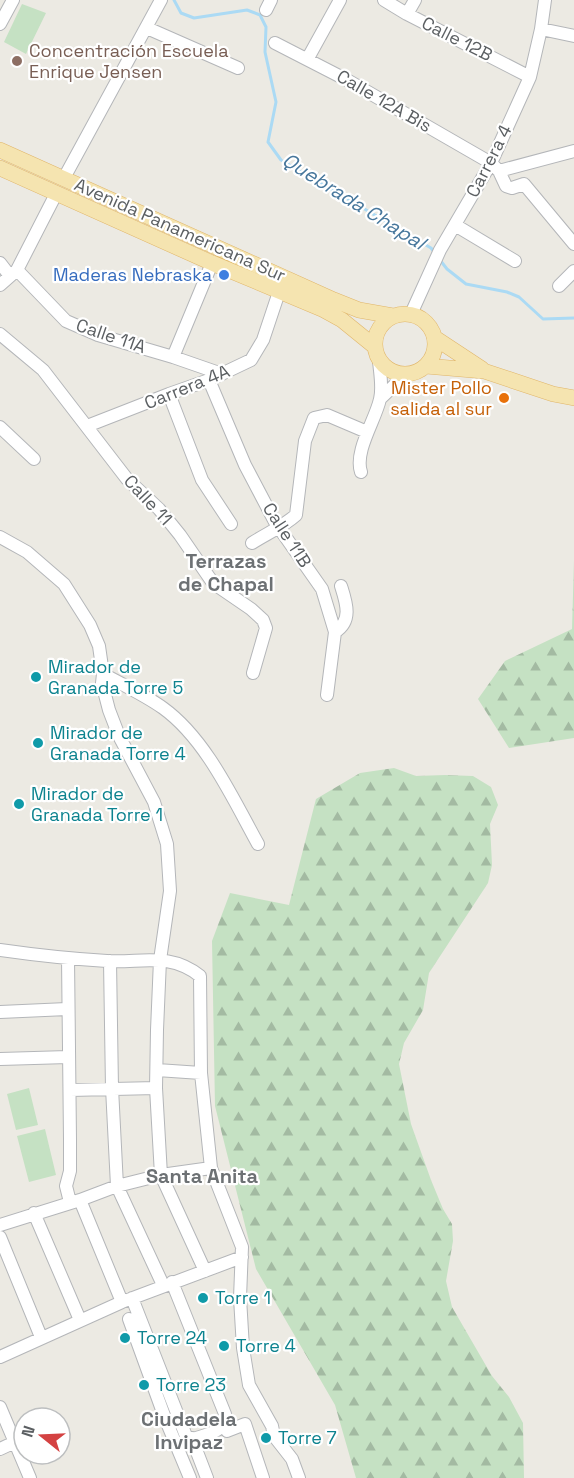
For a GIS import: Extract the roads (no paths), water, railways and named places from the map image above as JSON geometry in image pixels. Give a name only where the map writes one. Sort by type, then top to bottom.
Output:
[{"type":"main road","name":"Avenida Panamericana Sur","points":[[0,150],[359,310],[393,316]]},
{"type":"main road","name":"Avenida Panamericana Sur","points":[[0,168],[212,263],[322,309],[342,320],[377,354]]},
{"type":"main road","points":[[435,338],[434,353],[426,366],[413,374],[405,375],[390,371],[377,354],[375,339],[381,325],[393,316],[411,314],[428,324],[435,338],[484,371]]},
{"type":"main road","points":[[426,366],[484,371],[553,394],[574,398]]},
{"type":"street","points":[[0,24],[13,0]]},
{"type":"street","points":[[64,178],[147,28],[160,0]]},
{"type":"street","points":[[308,58],[340,0]]},
{"type":"street","name":"Calle 12B","points":[[384,0],[530,77]]},
{"type":"street","points":[[407,14],[415,0]]},
{"type":"street","name":"Carrera 4","points":[[411,314],[440,250],[495,167],[530,77],[545,0]]},
{"type":"street","points":[[147,28],[238,68]]},
{"type":"street","points":[[541,29],[574,36]]},
{"type":"street","name":"Calle 12A Bis","points":[[275,43],[308,58],[495,167],[506,186],[512,188],[524,184],[574,244]]},
{"type":"street","points":[[495,167],[574,151]]},
{"type":"street","points":[[0,285],[14,273],[56,194]]},
{"type":"street","points":[[456,225],[515,261]]},
{"type":"street","name":"Calle 11A","points":[[0,263],[66,321],[98,335],[222,374]]},
{"type":"street","points":[[173,357],[212,263]]},
{"type":"street","points":[[558,286],[574,271]]},
{"type":"street","name":"Carrera 4A","points":[[87,426],[209,381],[250,360],[263,340],[279,292]]},
{"type":"street","name":"Calle 11","points":[[0,335],[43,370],[127,479],[166,518],[213,583],[263,620],[266,628],[253,673]]},
{"type":"street","points":[[377,354],[381,398]]},
{"type":"street","points":[[361,472],[359,466],[368,432],[381,398],[405,375]]},
{"type":"street","name":"Calle 11B","points":[[209,381],[245,465],[278,526],[322,590],[335,632],[327,695]]},
{"type":"street","points":[[169,394],[202,480],[231,524]]},
{"type":"street","points":[[252,543],[296,515],[305,441],[314,418],[327,415],[368,432]]},
{"type":"street","points":[[0,427],[34,459]]},
{"type":"street","points":[[0,537],[27,552],[64,584],[90,625],[99,646],[102,683],[109,710],[119,736],[154,802],[166,844],[170,891],[160,960],[156,1088],[161,1175],[205,1271]]},
{"type":"street","points":[[335,632],[342,628],[347,616],[341,586]]},
{"type":"street","points":[[103,674],[163,709],[178,722],[213,765],[258,844]]},
{"type":"street","points":[[0,950],[110,961],[160,960],[187,966],[200,976],[201,1073],[211,1168],[242,1247],[240,1298],[243,1348],[249,1385],[272,1426],[274,1436],[292,1459],[298,1478]]},
{"type":"street","points":[[68,958],[70,1171],[66,1186],[127,1300],[184,1433],[192,1439],[207,1478]]},
{"type":"street","points":[[110,961],[112,1088],[117,1186],[168,1284],[225,1414],[227,1431],[245,1424],[263,1478]]},
{"type":"street","points":[[0,1012],[67,1009]]},
{"type":"street","points":[[0,1059],[68,1057]]},
{"type":"street","points":[[157,1070],[201,1073]]},
{"type":"street","points":[[70,1090],[156,1088]]},
{"type":"street","points":[[0,1225],[117,1186],[161,1175],[211,1168]]},
{"type":"street","points":[[34,1213],[80,1320]]},
{"type":"street","points":[[0,1237],[41,1337]]},
{"type":"street","points":[[0,1356],[127,1300],[242,1257]]},
{"type":"street","points":[[129,1318],[165,1418],[190,1478]]},
{"type":"street","points":[[0,1407],[12,1435]]},
{"type":"street","points":[[192,1439],[218,1430],[225,1422]]},
{"type":"waterway","name":"Quebrada Chapal","points":[[174,0],[181,13],[194,18],[247,10],[260,15],[266,27],[265,52],[276,102],[268,142],[281,160],[431,248],[434,252]]},
{"type":"waterway","name":"Quebrada Chapal","points":[[440,260],[447,269],[466,284],[507,292],[519,297],[543,319],[574,318]]},
{"type":"place","name":"Concentración Escuela Enrique Jensen","points":[[17,61]]},
{"type":"place","name":"Maderas Nebraska","points":[[224,275]]},
{"type":"place","name":"Mister Pollo salida al sur","points":[[504,398]]},
{"type":"place","name":"Mirador de Granada Torre 5","points":[[36,677]]},
{"type":"place","name":"Mirador de Granada Torre 4","points":[[38,743]]},
{"type":"place","name":"Mirador de Granada Torre 1","points":[[19,804]]},
{"type":"place","name":"Torre 1","points":[[203,1298]]},
{"type":"place","name":"Torre 24","points":[[125,1338]]},
{"type":"place","name":"Torre 4","points":[[224,1346]]},
{"type":"place","name":"Torre 23","points":[[144,1385]]},
{"type":"place","name":"Torre 7","points":[[266,1438]]},
{"type":"district","name":"Terrazas de Chapal","points":[[226,572]]},
{"type":"district","name":"Santa Anita","points":[[202,1176]]},
{"type":"district","name":"Ciudadela Invipaz","points":[[189,1430]]}]
